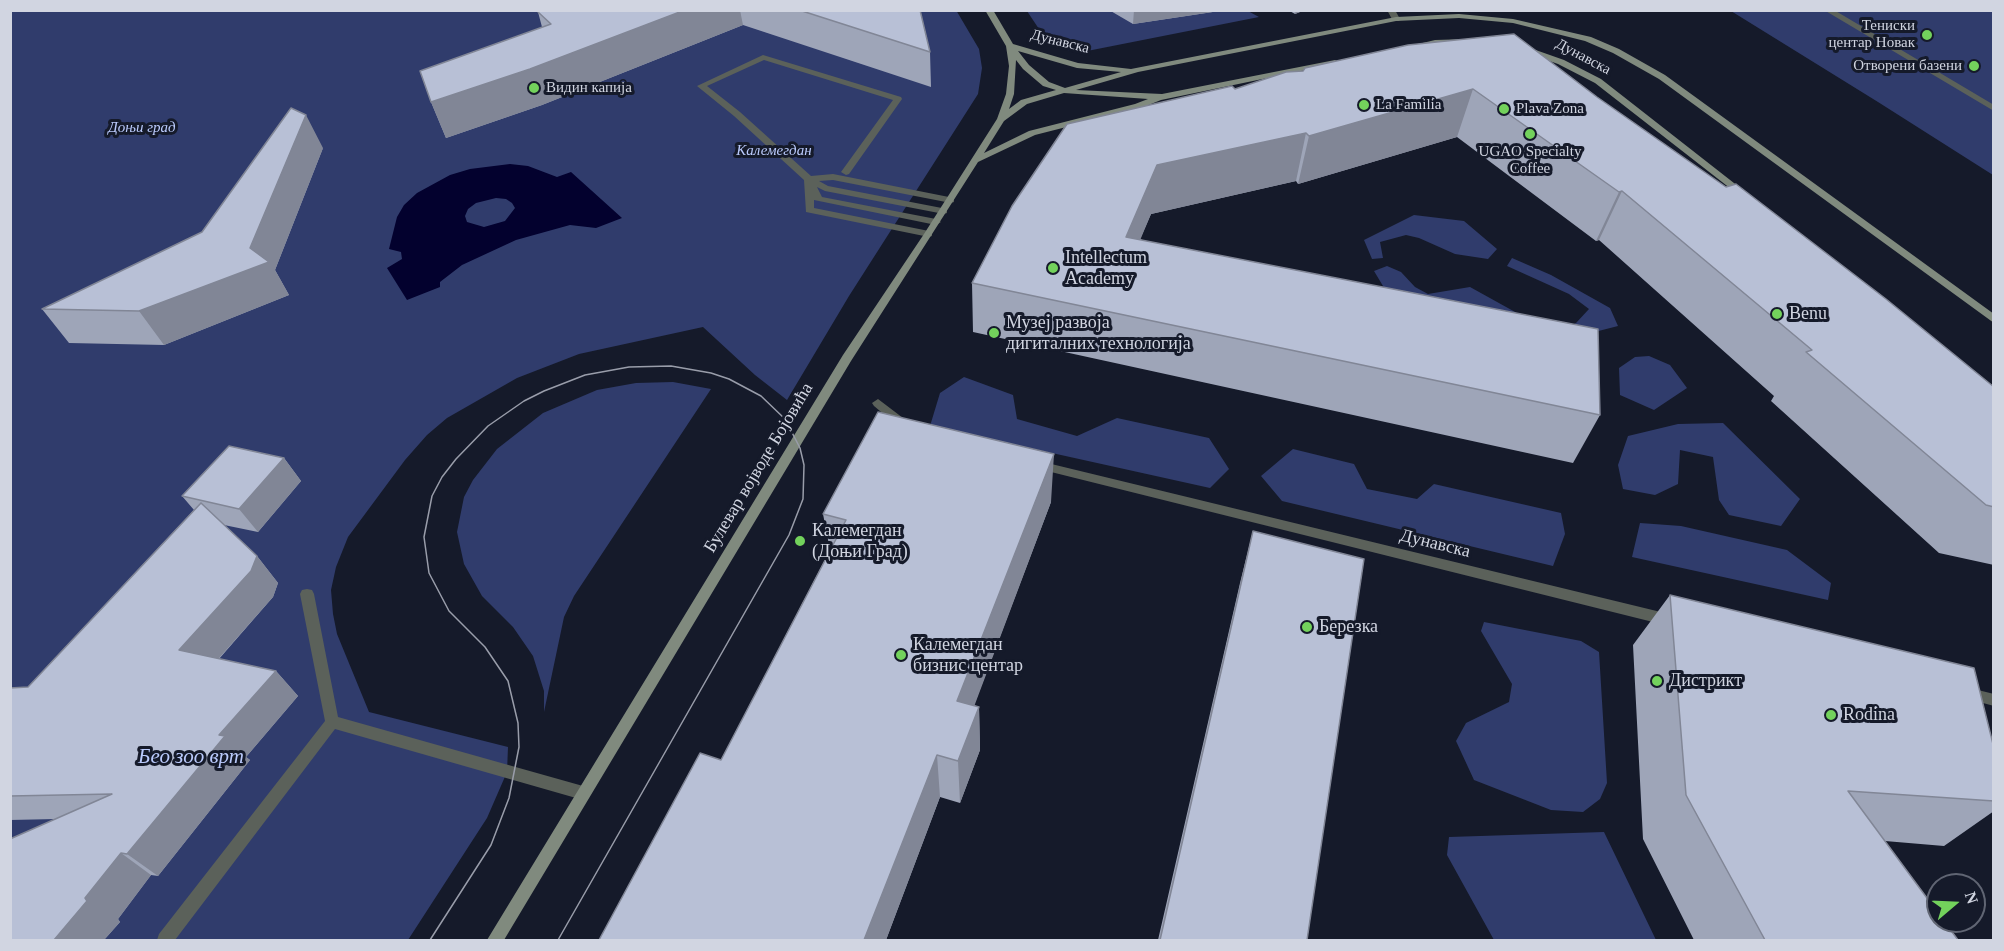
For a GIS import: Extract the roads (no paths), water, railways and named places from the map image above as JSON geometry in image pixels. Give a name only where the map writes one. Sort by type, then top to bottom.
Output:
[{"type":"main road","name":"Булевар војводе Бојовића","points":[[495,940],[846,358],[944,211],[1001,119],[1013,81],[1010,46],[989,10]]},
{"type":"main road","name":"Дунавска","points":[[1001,119],[1024,102],[1137,70],[1393,15],[1460,16],[1514,21],[1588,39],[1616,51],[1662,77],[1994,320]]},
{"type":"main road","points":[[1401,49],[1435,42],[1479,42]]},
{"type":"main road","name":"Дунавска","points":[[1010,46],[1086,67],[1137,70]]},
{"type":"main road","name":"Дунавска","points":[[1010,46],[1036,77],[1062,90],[1079,93],[1162,97],[1344,60]]},
{"type":"main road","name":"Дунавска","points":[[1518,48],[1550,57],[1598,81],[1749,199]]},
{"type":"main road","points":[[976,160],[1032,133],[1138,106],[1162,97]]},
{"type":"street","points":[[1828,10],[1994,109]]},
{"type":"street","points":[[846,172],[898,99],[763,57],[701,86],[737,114],[808,179],[818,199],[944,211]]},
{"type":"street","points":[[1254,78],[1262,87]]},
{"type":"street","points":[[808,179],[833,177],[944,211]]},
{"type":"street","points":[[808,179],[809,210],[929,234]]},
{"type":"street","points":[[878,403],[915,434]]},
{"type":"street","name":"Дунавска","points":[[1029,462],[1677,622]]},
{"type":"street","points":[[165,940],[332,722],[307,594]]},
{"type":"street","points":[[1948,689],[1994,700]]},
{"type":"street","points":[[332,722],[584,793]]},
{"type":"tram line","points":[[430,940],[491,845],[509,798],[519,747],[518,723],[508,681],[485,647],[449,611],[429,573],[424,537],[432,496],[442,477],[456,459],[488,426],[524,401],[544,391],[585,375],[629,367],[671,366],[711,373],[729,379],[761,396],[785,419],[800,448],[804,465],[803,499],[789,535],[558,940]]},
{"type":"place","name":"Тениски центар Новак","points":[[1927,35]]},
{"type":"place","name":"Отворени базени","points":[[1974,66]]},
{"type":"place","name":"Видин капија","points":[[534,88]]},
{"type":"place","name":"La Familia","points":[[1364,105]]},
{"type":"place","name":"Plava Zona","points":[[1504,109]]},
{"type":"place","name":"UGAO Specialty Coffee","points":[[1530,134]]},
{"type":"place","name":"Intellectum Academy","points":[[1053,268]]},
{"type":"place","name":"Benu","points":[[1777,314]]},
{"type":"place","name":"Музеј развоја дигиталних технологија","points":[[994,333]]},
{"type":"place","name":"Калемегдан (Доњи Град)","points":[[800,541]]},
{"type":"place","name":"Березка","points":[[1307,627]]},
{"type":"place","name":"Калемегдан бизнис центар","points":[[901,655]]},
{"type":"place","name":"Дистрикт","points":[[1657,681]]},
{"type":"place","name":"Rodina","points":[[1831,715]]},
{"type":"park label","name":"Доњи град","points":[[142,128]]},
{"type":"park label","name":"Калемегдан","points":[[774,151]]},
{"type":"park label","name":"Бео зоо врт","points":[[191,757]]}]
